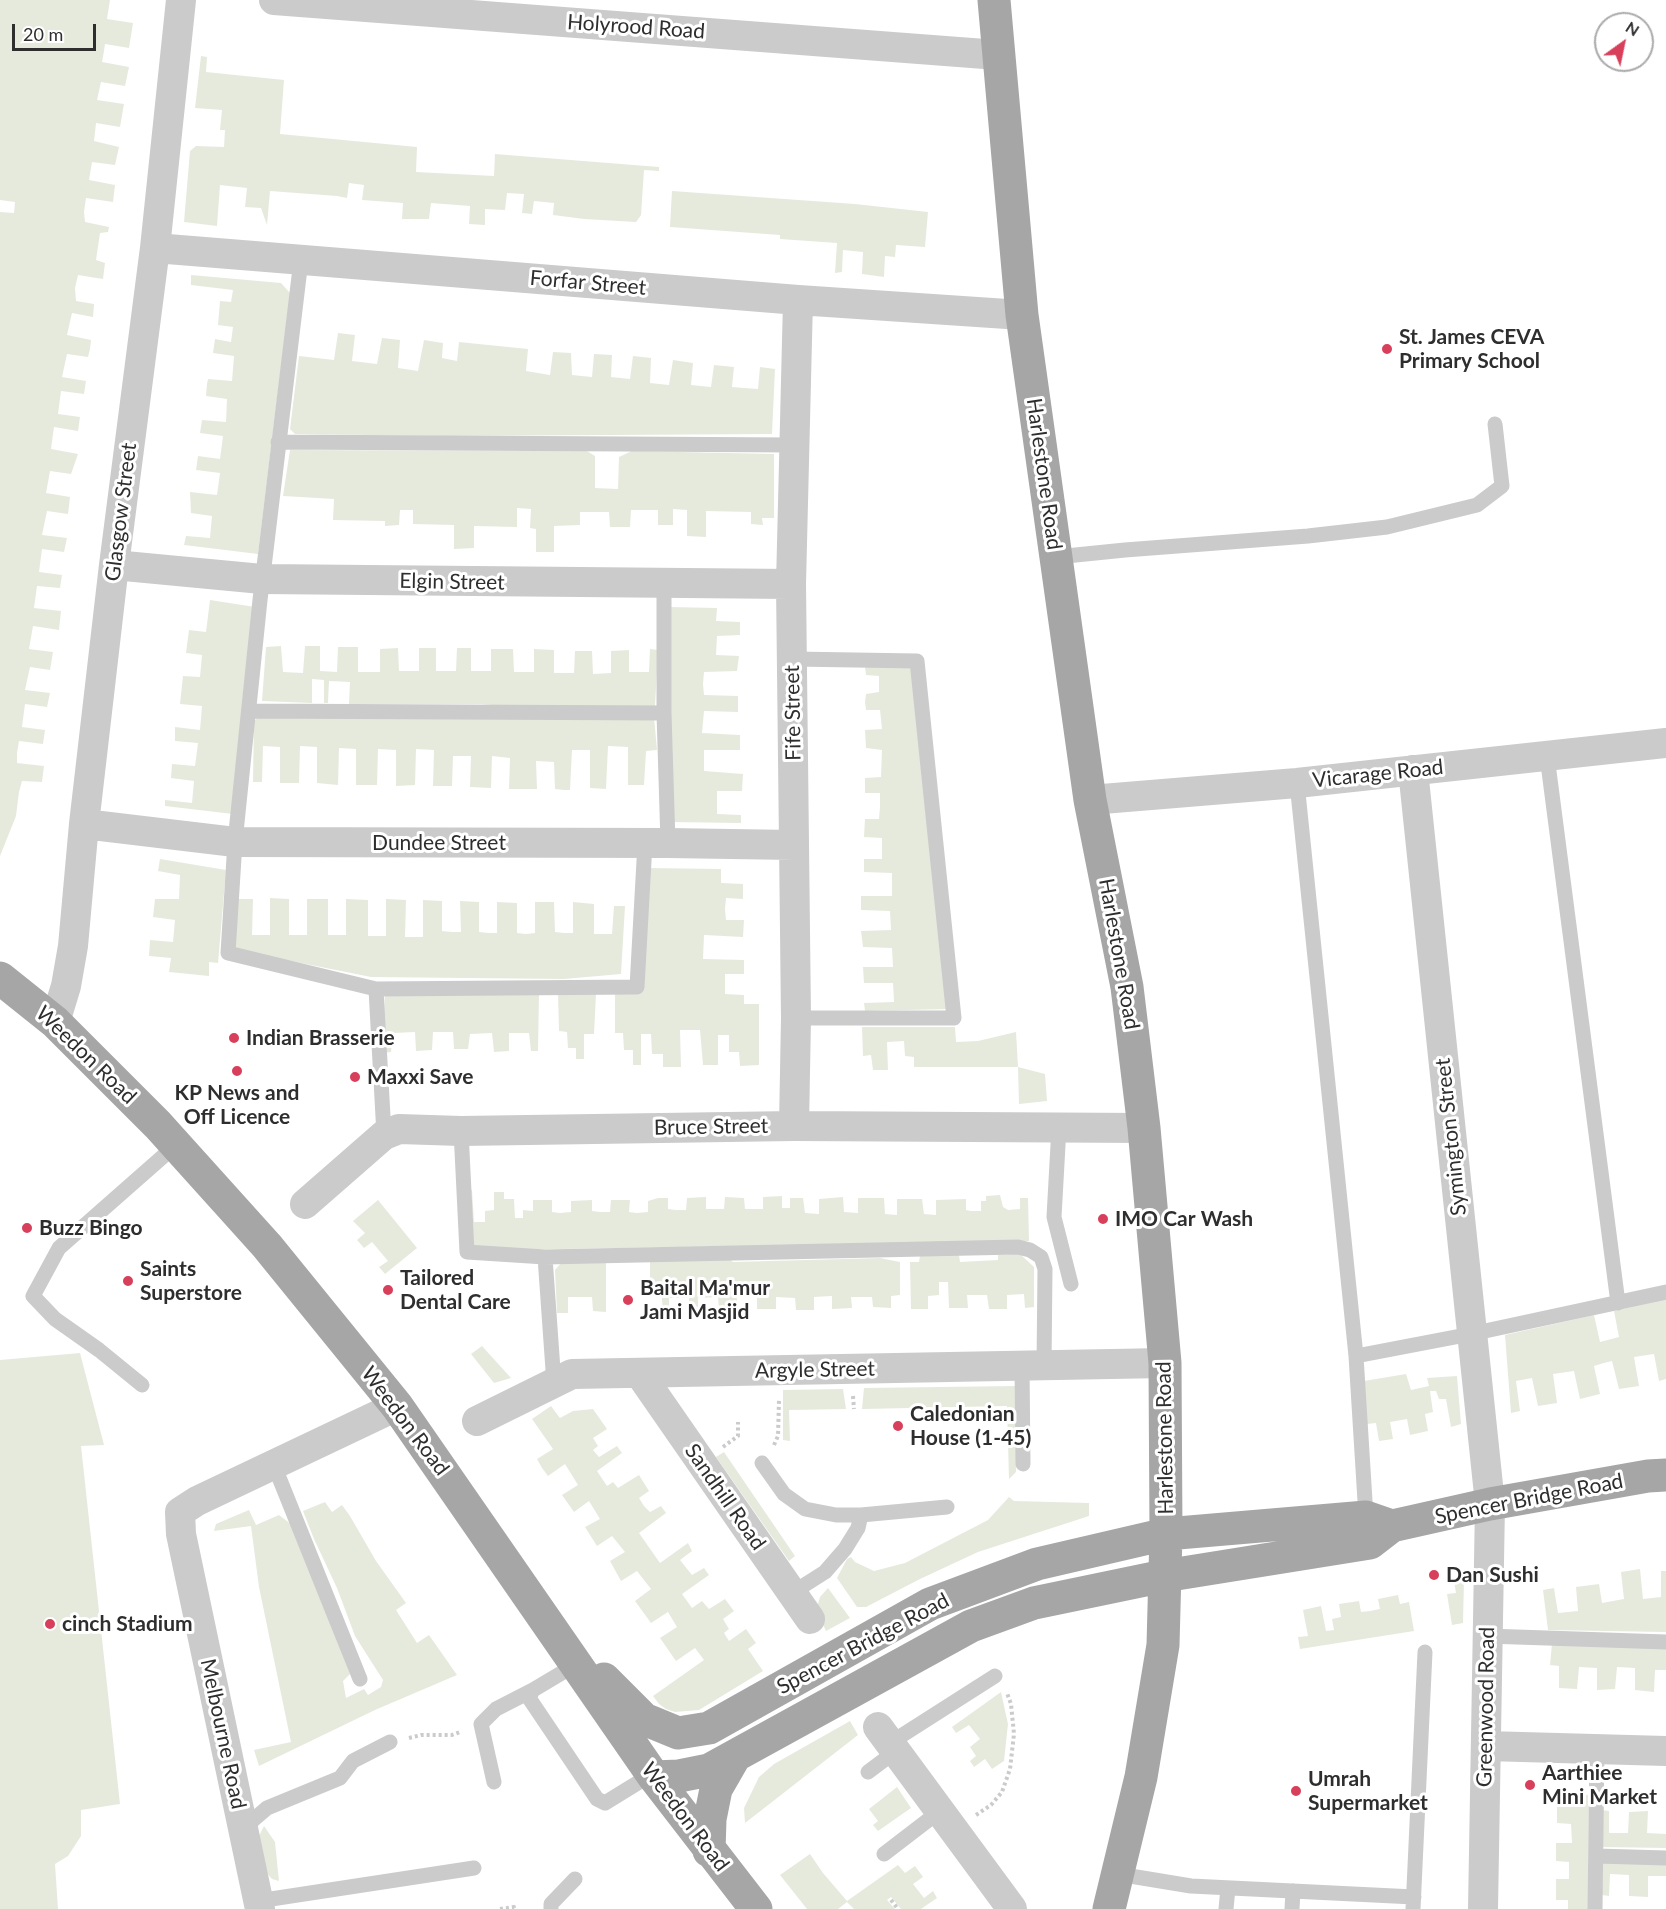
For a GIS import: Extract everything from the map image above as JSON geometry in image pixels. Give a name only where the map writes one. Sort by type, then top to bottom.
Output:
[{"type":"main road","name":"Harlestone Road","points":[[994,0],[1022,315],[1090,800],[1127,987],[1144,1128],[1165,1363],[1166,1534],[1163,1645],[1141,1777],[1109,1909]]},
{"type":"main road","name":"Weedon Road","points":[[0,978],[55,1022],[176,1145],[267,1246],[397,1406],[653,1775],[709,1851],[756,1909]]},
{"type":"main road","name":"Spencer Bridge Road","points":[[551,1627],[644,1719],[678,1733],[709,1728],[930,1604],[1037,1564],[1166,1534],[1379,1521],[1666,1475]]},
{"type":"main road","name":"Spencer Bridge Road","points":[[653,1775],[680,1776],[709,1770],[971,1626],[1034,1603],[1164,1576],[1371,1543],[1379,1521]]},
{"type":"main road","points":[[709,1851],[710,1819],[716,1789],[735,1755]]},
{"type":"street","name":"Glasgow Street","points":[[55,1022],[66,986],[73,946],[84,824],[114,565],[155,248],[181,0]]},
{"type":"street","name":"Holyrood Road","points":[[274,0],[998,55]]},
{"type":"street","name":"Forfar Street","points":[[155,248],[798,300],[1022,315]]},
{"type":"street","name":"Fife Street","points":[[794,1126],[796,1018],[791,584],[798,300]]},
{"type":"street","name":"Elgin Street","points":[[114,565],[262,579],[791,584]]},
{"type":"street","name":"Vicarage Road","points":[[1090,800],[1297,783],[1666,743]]},
{"type":"street","name":"Symington Street","points":[[1413,770],[1490,1504]]},
{"type":"street","name":"Dundee Street","points":[[84,824],[235,842],[795,845]]},
{"type":"street","name":"Bruce Street","points":[[304,1204],[384,1135],[399,1129],[461,1131],[794,1126],[1144,1128]]},
{"type":"street","name":"Argyle Street","points":[[477,1421],[572,1374],[1165,1363]]},
{"type":"street","name":"Sandhill Road","points":[[640,1374],[810,1619]]},
{"type":"street","name":"Melbourne Road","points":[[259,1905],[181,1534],[180,1512],[197,1501],[397,1406]]},
{"type":"street","name":"Greenwood Road","points":[[1482,1909],[1490,1504]]},
{"type":"street","points":[[888,1740],[1012,1909]]},
{"type":"street","points":[[1486,1746],[1666,1751]]},
{"type":"lane","points":[[301,260],[262,579],[235,842],[228,953],[376,989],[637,987],[656,843],[664,713],[664,584]]},
{"type":"lane","points":[[1056,557],[1388,527],[1477,505],[1502,486],[1495,424]]},
{"type":"lane","points":[[278,442],[795,445]]},
{"type":"lane","points":[[793,659],[918,661],[954,1018],[796,1018]]},
{"type":"lane","points":[[249,711],[664,713]]},
{"type":"lane","points":[[1547,756],[1618,1303]]},
{"type":"lane","points":[[1297,783],[1356,1356],[1379,1521]]},
{"type":"lane","points":[[376,989],[384,1135]]},
{"type":"lane","points":[[1059,1127],[1054,1217],[1071,1284]]},
{"type":"lane","points":[[461,1131],[467,1252],[545,1257],[1018,1247],[1030,1250],[1041,1257],[1045,1269],[1023,1464]]},
{"type":"lane","points":[[142,1385],[99,1350],[55,1319],[33,1296],[59,1248],[176,1145]]},
{"type":"lane","points":[[545,1257],[554,1384]]},
{"type":"lane","points":[[1356,1356],[1666,1293]]},
{"type":"lane","points":[[762,1464],[784,1494],[805,1509],[836,1515],[861,1515],[947,1507]]},
{"type":"lane","points":[[274,1465],[360,1678]]},
{"type":"lane","points":[[792,1593],[825,1572],[845,1549],[858,1528],[861,1515]]},
{"type":"lane","points":[[1487,1636],[1666,1642]]},
{"type":"lane","points":[[1118,1874],[1191,1886],[1293,1891],[1367,1902],[1413,1903],[1425,1652]]},
{"type":"lane","points":[[494,1782],[481,1724],[496,1709],[575,1665]]},
{"type":"lane","points":[[868,1772],[888,1740],[995,1676]]},
{"type":"lane","points":[[533,1690],[529,1698],[597,1799],[605,1803],[653,1775]]},
{"type":"lane","points":[[244,1832],[253,1820],[267,1808],[340,1778],[353,1761],[390,1742]]},
{"type":"lane","points":[[1595,1909],[1597,1749]]},
{"type":"lane","points":[[885,1854],[940,1811]]},
{"type":"lane","points":[[1596,1856],[1666,1858]]},
{"type":"lane","points":[[259,1905],[474,1868]]},
{"type":"lane","points":[[551,1909],[551,1904],[575,1879]]},
{"type":"lane","points":[[1226,1909],[1227,1888]]},
{"type":"lane","points":[[1292,1909],[1293,1891]]},
{"type":"path","points":[[762,1464],[774,1448],[778,1436],[779,1395]]},
{"type":"path","points":[[719,1449],[738,1436],[738,1422]]},
{"type":"path","points":[[968,1822],[1002,1792],[1010,1769],[1014,1734],[1011,1704],[1003,1682],[995,1676]]},
{"type":"path","points":[[390,1742],[421,1735],[452,1735],[481,1724]]},
{"type":"path","points":[[891,1900],[898,1909]]},
{"type":"path","points":[[500,1909],[514,1907],[514,1909]]},
{"type":"shaded area","points":[[0,0],[110,0],[107,19],[133,23],[129,48],[105,44],[102,62],[129,67],[125,86],[101,82],[97,100],[124,104],[120,127],[96,123],[94,141],[119,147],[115,165],[92,162],[89,180],[115,185],[113,202],[86,198],[84,212],[85,222],[109,227],[108,232],[100,233],[96,260],[105,263],[103,279],[78,275],[75,288],[76,301],[94,304],[93,317],[72,313],[67,335],[91,340],[90,349],[88,357],[67,354],[62,377],[86,381],[84,394],[61,391],[58,414],[80,417],[78,431],[54,427],[51,449],[78,454],[71,474],[50,471],[46,493],[70,497],[68,514],[47,511],[42,535],[67,538],[64,552],[42,549],[39,572],[62,575],[60,588],[37,586],[34,608],[61,611],[59,630],[33,626],[29,649],[53,652],[50,670],[30,667],[25,690],[50,693],[47,707],[25,704],[22,727],[45,730],[43,744],[19,741],[17,753],[17,763],[44,766],[42,782],[22,781],[16,816],[0,856],[0,212],[14,213],[15,202],[0,200]]},
{"type":"shaded area","points":[[201,56],[207,57],[206,72],[284,80],[280,134],[417,147],[416,172],[494,176],[495,154],[659,167],[659,171],[644,170],[641,215],[636,222],[553,215],[554,203],[534,201],[532,214],[522,213],[524,194],[507,193],[505,210],[485,209],[485,225],[469,224],[470,206],[431,203],[429,219],[402,219],[403,203],[362,200],[364,185],[349,183],[347,198],[270,191],[267,225],[261,208],[245,207],[247,188],[220,185],[217,226],[184,222],[190,151],[196,146],[224,147],[225,130],[220,130],[222,110],[195,108]]},
{"type":"shaded area","points":[[672,191],[855,204],[928,212],[925,247],[896,245],[895,257],[885,256],[884,277],[862,274],[863,252],[843,250],[842,272],[835,273],[837,243],[780,239],[780,235],[670,227]]},
{"type":"shaded area","points":[[191,275],[281,283],[290,293],[258,554],[184,545],[186,536],[210,538],[212,516],[191,513],[190,492],[217,495],[220,473],[196,470],[198,456],[220,459],[223,436],[200,433],[202,420],[226,422],[227,399],[206,396],[207,384],[208,379],[232,381],[234,356],[213,353],[215,339],[231,342],[233,327],[218,325],[220,301],[231,302],[233,290],[191,285]]},
{"type":"shaded area","points":[[338,333],[355,335],[352,361],[377,364],[382,338],[400,340],[398,368],[418,371],[424,340],[443,343],[442,358],[457,361],[459,342],[528,349],[526,371],[550,375],[553,352],[571,353],[572,375],[592,377],[594,354],[612,355],[611,377],[630,379],[633,356],[651,358],[650,383],[669,385],[673,360],[693,363],[691,385],[711,387],[714,365],[734,367],[732,387],[758,389],[760,367],[775,369],[772,434],[448,436],[295,434],[290,429],[299,356],[334,360]]},
{"type":"shaded area","points":[[290,450],[587,451],[595,456],[595,488],[618,489],[619,457],[632,451],[774,454],[774,518],[762,518],[763,525],[751,524],[751,512],[706,511],[706,537],[687,536],[687,510],[673,509],[673,525],[658,525],[658,510],[631,510],[630,527],[610,527],[609,512],[580,512],[580,525],[554,526],[554,552],[536,552],[536,529],[530,528],[531,509],[517,508],[517,527],[474,526],[474,548],[454,549],[454,525],[413,524],[413,510],[400,510],[399,525],[385,526],[385,521],[333,520],[334,499],[283,496]]},
{"type":"shaded area","points":[[210,600],[255,607],[233,814],[165,806],[165,800],[192,803],[194,781],[171,778],[172,764],[195,766],[198,743],[175,741],[175,727],[200,730],[202,706],[180,704],[183,676],[200,677],[202,655],[186,653],[189,630],[206,632]]},
{"type":"shaded area","points":[[669,607],[717,608],[716,621],[740,622],[740,635],[717,636],[716,655],[739,656],[737,671],[704,672],[703,684],[704,695],[738,696],[738,712],[704,711],[702,733],[740,735],[740,750],[704,750],[704,771],[743,774],[742,791],[717,791],[717,814],[741,815],[741,823],[668,822]]},
{"type":"shaded area","points":[[281,646],[283,672],[303,673],[305,646],[320,646],[320,671],[337,672],[338,647],[358,647],[358,672],[380,672],[380,649],[398,648],[399,671],[419,671],[419,648],[436,648],[436,671],[456,671],[457,648],[471,648],[471,671],[491,671],[491,649],[513,649],[514,672],[534,672],[534,649],[554,650],[554,673],[574,673],[575,651],[592,651],[593,674],[611,673],[611,651],[629,650],[629,672],[649,672],[650,649],[658,650],[655,706],[349,704],[350,682],[329,681],[328,703],[324,703],[324,680],[312,679],[312,703],[262,701],[266,647]]},
{"type":"shaded area","points":[[865,667],[913,667],[949,1009],[865,1011],[864,1003],[894,1002],[893,983],[864,983],[863,967],[893,967],[892,948],[863,947],[861,931],[891,930],[890,911],[861,910],[861,896],[892,896],[892,873],[864,872],[864,859],[882,859],[882,838],[864,837],[865,819],[879,819],[880,793],[865,793],[865,778],[881,777],[882,750],[866,748],[865,730],[882,729],[880,710],[866,710],[865,702],[866,694],[879,692],[879,676],[866,675]]},
{"type":"shaded area","points":[[263,713],[654,717],[657,750],[646,751],[644,785],[628,785],[628,747],[608,746],[606,789],[590,788],[590,750],[572,750],[570,790],[564,790],[555,789],[554,762],[536,761],[537,789],[509,789],[510,758],[492,756],[491,788],[470,787],[471,756],[453,756],[452,786],[433,786],[434,750],[416,749],[415,785],[396,786],[396,750],[378,749],[377,785],[356,785],[356,749],[339,748],[338,785],[317,783],[317,747],[300,746],[299,783],[280,783],[280,747],[263,746],[262,782],[253,782],[254,721]]},
{"type":"shaded area","points":[[160,859],[226,870],[218,963],[209,962],[209,976],[169,972],[171,958],[149,956],[150,940],[173,942],[175,920],[153,917],[155,899],[179,899],[180,875],[158,871]]},
{"type":"shaded area","points":[[646,868],[721,869],[721,883],[743,884],[743,899],[726,898],[725,909],[726,920],[744,920],[743,937],[704,935],[703,959],[744,960],[744,974],[725,974],[725,994],[744,995],[744,1004],[759,1004],[759,1065],[740,1066],[739,1052],[729,1052],[729,1035],[718,1035],[718,1065],[703,1065],[700,1030],[680,1030],[681,1067],[663,1067],[663,1054],[652,1054],[651,1034],[641,1034],[641,1065],[633,1065],[633,1050],[624,1050],[623,1033],[615,1033],[615,994],[642,993]]},
{"type":"shaded area","points":[[270,898],[289,899],[289,935],[307,935],[307,899],[328,899],[328,935],[346,935],[346,899],[368,900],[368,936],[386,936],[386,899],[406,900],[405,937],[423,937],[423,900],[442,901],[442,931],[452,932],[461,932],[460,901],[479,902],[479,932],[489,933],[497,933],[497,902],[517,903],[517,933],[526,934],[535,933],[535,902],[554,902],[555,932],[564,933],[573,933],[573,902],[594,904],[594,934],[612,934],[614,906],[625,906],[621,974],[564,979],[371,977],[231,949],[233,899],[253,899],[252,935],[270,935]]},
{"type":"shaded area","points":[[385,993],[539,993],[538,1051],[531,1051],[529,1033],[509,1033],[509,1051],[494,1052],[492,1033],[470,1034],[468,1049],[454,1049],[453,1032],[433,1032],[432,1050],[416,1051],[415,1032],[393,1033],[391,1052],[382,1053]]},
{"type":"shaded area","points":[[558,993],[596,994],[594,1034],[584,1034],[584,1059],[576,1059],[576,1048],[568,1048],[567,1032],[559,1031]]},
{"type":"shaded area","points":[[862,1027],[955,1027],[956,1042],[978,1041],[1016,1032],[1018,1067],[914,1067],[914,1057],[905,1056],[904,1041],[887,1042],[888,1070],[873,1070],[871,1055],[863,1056]]},
{"type":"shaded area","points":[[1018,1067],[1045,1074],[1047,1101],[1019,1104]]},
{"type":"shaded area","points":[[465,1190],[472,1190],[474,1222],[485,1222],[485,1211],[494,1210],[494,1192],[504,1192],[504,1199],[514,1199],[515,1218],[523,1218],[523,1210],[533,1211],[533,1200],[552,1200],[552,1212],[560,1213],[571,1212],[571,1201],[592,1200],[592,1211],[610,1212],[611,1200],[630,1200],[629,1212],[637,1213],[648,1212],[648,1201],[658,1198],[668,1198],[668,1209],[676,1210],[686,1210],[687,1198],[706,1197],[706,1209],[724,1209],[725,1197],[744,1198],[745,1209],[763,1209],[763,1197],[782,1196],[782,1208],[790,1208],[790,1198],[803,1198],[805,1213],[819,1214],[819,1199],[843,1197],[844,1212],[858,1213],[858,1198],[884,1198],[885,1214],[897,1215],[897,1199],[922,1199],[924,1214],[936,1215],[936,1200],[966,1199],[966,1210],[981,1211],[981,1201],[986,1201],[986,1196],[1000,1195],[1003,1207],[1008,1210],[1020,1209],[1020,1198],[1028,1198],[1029,1241],[504,1250],[472,1247]]},
{"type":"shaded area","points":[[378,1200],[417,1248],[385,1274],[379,1267],[388,1261],[372,1242],[364,1248],[357,1240],[365,1233],[353,1221]]},
{"type":"shaded area","points":[[1020,1254],[1034,1267],[1034,1307],[1025,1308],[1024,1294],[1007,1295],[1007,1309],[989,1309],[987,1295],[967,1295],[968,1308],[949,1308],[948,1282],[939,1282],[939,1295],[928,1296],[928,1309],[911,1309],[910,1262],[919,1262],[920,1256],[959,1255],[960,1262],[998,1260],[998,1255]]},
{"type":"shaded area","points":[[880,1258],[900,1262],[900,1295],[891,1296],[891,1308],[873,1307],[872,1297],[851,1297],[852,1308],[832,1309],[832,1296],[814,1297],[814,1310],[796,1310],[795,1298],[776,1297],[776,1309],[757,1309],[757,1297],[746,1297],[737,1298],[737,1310],[728,1310],[719,1309],[718,1297],[698,1298],[698,1308],[689,1309],[689,1298],[669,1298],[669,1311],[663,1312],[661,1287],[650,1287],[650,1260],[729,1259],[733,1262]]},
{"type":"shaded area","points":[[606,1261],[606,1312],[593,1311],[592,1297],[568,1297],[568,1313],[557,1313],[555,1270],[561,1263]]},
{"type":"shaded area","points":[[1666,1299],[1666,1379],[1659,1381],[1654,1354],[1634,1357],[1639,1386],[1619,1389],[1612,1361],[1594,1366],[1600,1394],[1580,1399],[1574,1371],[1553,1374],[1557,1403],[1538,1406],[1532,1378],[1516,1381],[1520,1411],[1511,1413],[1505,1335],[1594,1315],[1600,1342],[1619,1337],[1614,1311]]},
{"type":"shaded area","points":[[482,1346],[511,1378],[494,1383],[471,1354]]},
{"type":"shaded area","name":"cinch Stadium","points":[[80,1353],[104,1445],[81,1446],[120,1804],[81,1810],[81,1836],[68,1856],[55,1864],[58,1909],[0,1909],[0,1360]]},
{"type":"shaded area","points":[[1406,1374],[1411,1390],[1429,1386],[1427,1378],[1457,1376],[1461,1424],[1451,1427],[1446,1399],[1439,1399],[1436,1391],[1430,1391],[1433,1412],[1425,1414],[1428,1431],[1410,1435],[1407,1419],[1390,1422],[1393,1439],[1379,1441],[1376,1423],[1367,1424],[1364,1381]]},
{"type":"shaded area","points":[[1016,1386],[1016,1472],[1009,1479],[1007,1406],[862,1409],[864,1388]]},
{"type":"shaded area","points":[[843,1389],[846,1409],[789,1410],[790,1441],[783,1440],[783,1390]]},
{"type":"shaded area","points":[[551,1406],[560,1418],[573,1411],[593,1409],[607,1429],[593,1438],[598,1446],[593,1450],[599,1457],[617,1446],[622,1453],[597,1471],[607,1486],[613,1482],[618,1488],[639,1475],[649,1491],[639,1498],[644,1506],[650,1512],[661,1506],[666,1513],[639,1533],[660,1563],[688,1543],[692,1551],[680,1560],[692,1575],[704,1568],[709,1575],[682,1594],[692,1608],[702,1601],[709,1609],[725,1599],[734,1611],[723,1619],[729,1629],[724,1633],[729,1641],[746,1629],[756,1643],[748,1649],[763,1671],[699,1710],[675,1712],[659,1704],[653,1696],[704,1660],[695,1648],[676,1661],[660,1638],[677,1627],[668,1612],[651,1623],[635,1601],[651,1589],[637,1571],[621,1581],[610,1561],[625,1552],[612,1536],[597,1546],[585,1527],[600,1519],[589,1501],[574,1512],[562,1495],[578,1485],[565,1464],[548,1476],[542,1468],[537,1459],[553,1449],[532,1419]]},
{"type":"shaded area","points":[[724,1452],[795,1556],[789,1561],[716,1457]]},
{"type":"shaded area","points":[[1009,1497],[1014,1501],[1089,1503],[1089,1516],[978,1552],[866,1607],[857,1607],[837,1578],[847,1559],[851,1557],[855,1562],[874,1571],[905,1563],[988,1520]]},
{"type":"shaded area","points":[[325,1502],[332,1512],[342,1505],[350,1516],[376,1561],[406,1603],[396,1610],[417,1643],[429,1635],[457,1675],[375,1710],[259,1766],[254,1750],[291,1742],[259,1587],[251,1526],[214,1531],[216,1524],[249,1510],[256,1525],[279,1515],[292,1525],[350,1674],[343,1681],[346,1698],[364,1689],[368,1695],[381,1687],[383,1680],[355,1636],[337,1588],[303,1511]]},
{"type":"shaded area","points":[[1640,1569],[1643,1599],[1661,1597],[1661,1571],[1666,1571],[1666,1632],[1548,1630],[1543,1590],[1554,1588],[1558,1613],[1578,1611],[1576,1587],[1599,1584],[1602,1603],[1624,1599],[1621,1572]]},
{"type":"shaded area","points":[[1464,1580],[1463,1623],[1452,1625],[1447,1594],[1456,1593],[1454,1581]]},
{"type":"shaded area","points":[[828,1588],[850,1618],[826,1631],[819,1616],[818,1604],[820,1597]]},
{"type":"shaded area","points":[[1398,1595],[1400,1604],[1409,1602],[1414,1631],[1300,1649],[1298,1637],[1308,1636],[1303,1610],[1321,1606],[1326,1631],[1334,1630],[1332,1619],[1341,1617],[1339,1604],[1359,1601],[1361,1612],[1370,1611],[1380,1609],[1378,1599]]},
{"type":"shaded area","points":[[1552,1644],[1666,1648],[1666,1670],[1655,1670],[1654,1692],[1635,1690],[1635,1668],[1617,1667],[1615,1689],[1597,1690],[1597,1668],[1579,1667],[1577,1689],[1559,1688],[1559,1666],[1550,1665]]},
{"type":"shaded area","points":[[1001,1692],[1008,1724],[1004,1761],[992,1769],[985,1759],[974,1767],[970,1761],[976,1756],[970,1747],[980,1739],[969,1725],[956,1733],[952,1727]]},
{"type":"shaded area","points":[[850,1721],[858,1735],[745,1823],[744,1808],[759,1777],[774,1764]]},
{"type":"shaded area","points":[[897,1787],[911,1808],[878,1831],[873,1825],[878,1821],[869,1809]]},
{"type":"shaded area","points":[[1572,1794],[1589,1795],[1588,1909],[1568,1909],[1568,1900],[1556,1900],[1556,1879],[1569,1879],[1569,1862],[1556,1861],[1556,1843],[1572,1843],[1571,1824],[1557,1823],[1557,1804],[1572,1803]]},
{"type":"shaded area","points":[[1602,1810],[1609,1811],[1609,1833],[1628,1833],[1629,1812],[1648,1811],[1647,1833],[1666,1834],[1666,1848],[1600,1847]]},
{"type":"shaded area","points":[[264,1826],[275,1842],[279,1881],[272,1879],[264,1870],[257,1840]]},
{"type":"shaded area","points":[[810,1854],[847,1901],[898,1865],[905,1873],[915,1866],[923,1877],[913,1884],[924,1898],[933,1891],[937,1898],[921,1909],[901,1909],[891,1897],[887,1900],[895,1909],[854,1909],[847,1902],[838,1909],[807,1909],[780,1875]]},
{"type":"shaded area","points":[[1603,1859],[1666,1862],[1666,1876],[1648,1876],[1648,1897],[1629,1896],[1629,1875],[1610,1874],[1609,1896],[1602,1895]]},
{"type":"place","name":"St. James CEVA Primary School","points":[[1387,349]]},
{"type":"place","name":"Indian Brasserie","points":[[234,1038]]},
{"type":"place","name":"KP News and Off Licence","points":[[237,1071]]},
{"type":"place","name":"Maxxi Save","points":[[355,1077]]},
{"type":"place","name":"IMO Car Wash","points":[[1103,1219]]},
{"type":"place","name":"Buzz Bingo","points":[[27,1228]]},
{"type":"place","name":"Saints Superstore","points":[[128,1281]]},
{"type":"place","name":"Tailored Dental Care","points":[[388,1290]]},
{"type":"place","name":"Baital Ma'mur Jami Masjid","points":[[628,1300]]},
{"type":"place","name":"Caledonian House (1-45)","points":[[898,1426]]},
{"type":"place","name":"Dan Sushi","points":[[1434,1575]]},
{"type":"place","name":"cinch Stadium","points":[[50,1624]]},
{"type":"place","name":"Aarthiee Mini Market","points":[[1530,1785]]},
{"type":"place","name":"Umrah Supermarket","points":[[1296,1791]]}]
